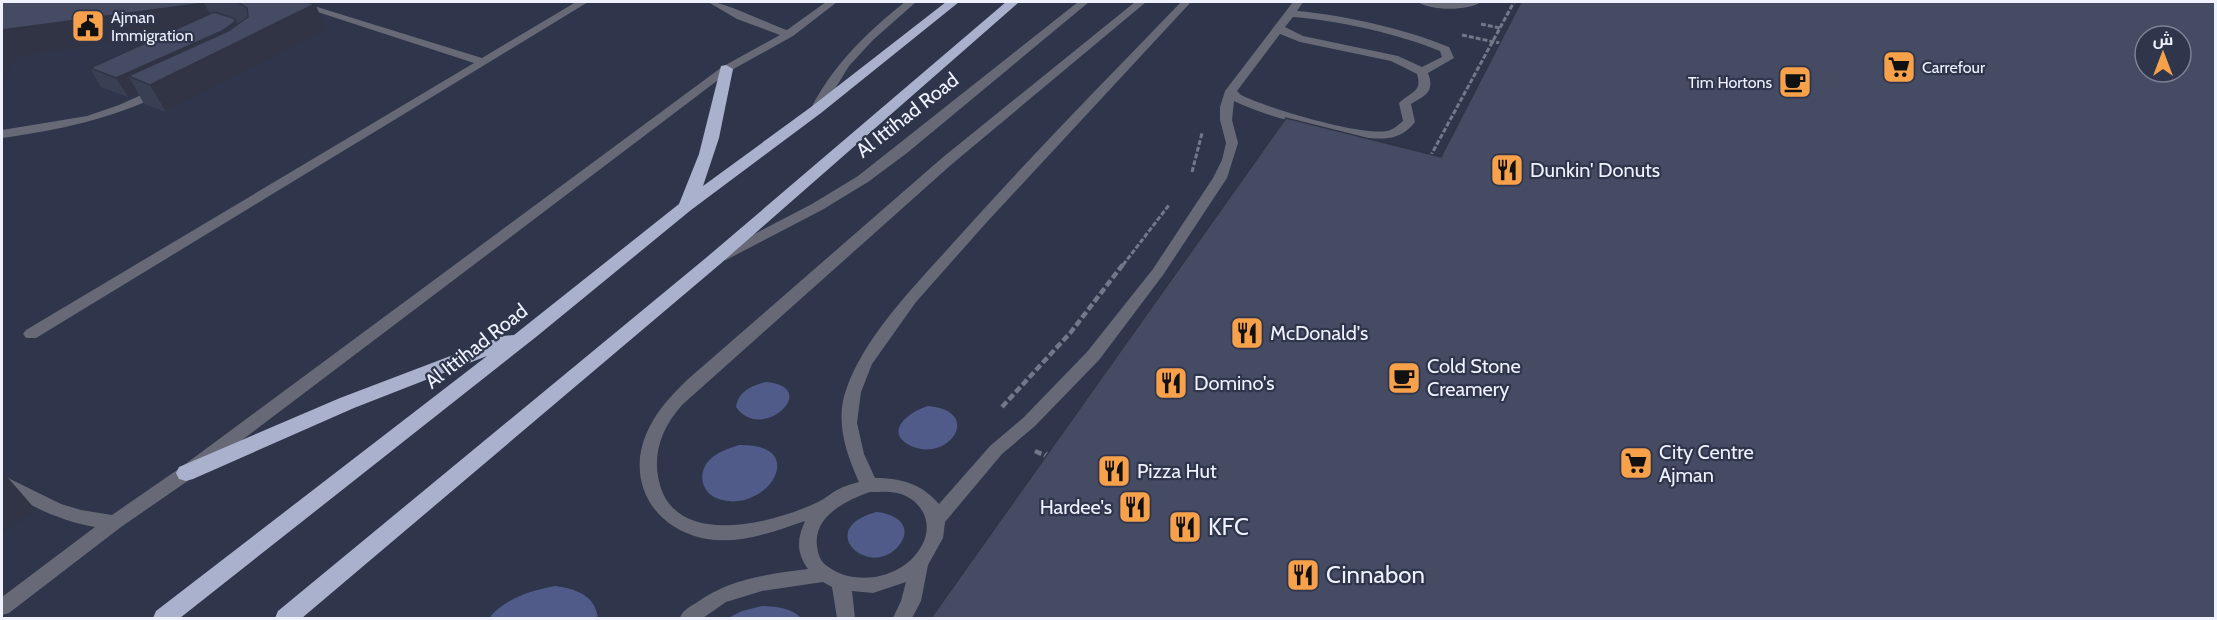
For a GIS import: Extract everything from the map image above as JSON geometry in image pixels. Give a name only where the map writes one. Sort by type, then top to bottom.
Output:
[{"type":"highway","name":"Al Ittihad Road","points":[[164,618],[529,333],[685,207],[816,110],[953,2]]},
{"type":"highway","name":"Al Ittihad Road","points":[[286,618],[713,261],[1013,2]]},
{"type":"highway","points":[[685,207],[701,177],[710,151],[726,69]]},
{"type":"highway","points":[[186,473],[347,403],[529,333]]},
{"type":"street","points":[[292,2],[483,62]]},
{"type":"street","points":[[32,334],[584,2]]},
{"type":"street","points":[[713,2],[728,12],[756,24],[789,34]]},
{"type":"street","points":[[2,607],[115,522],[186,473],[726,69],[789,34],[832,2]]},
{"type":"street","name":"Al Ittihad Road","points":[[816,110],[827,85],[849,58],[871,35],[911,2]]},
{"type":"street","name":"Al Ittihad Road","points":[[713,261],[817,207],[863,179],[1084,2]]},
{"type":"street","points":[[822,508],[810,524],[806,542],[810,560],[822,574],[841,584],[868,586],[896,579],[919,565],[930,551],[936,535],[936,520],[930,507],[920,496],[905,488],[888,485],[869,485],[844,493],[822,508],[762,527],[723,533],[688,528],[663,512],[651,489],[647,462],[654,434],[670,407],[693,384],[946,161],[1141,2]]},
{"type":"street","points":[[869,485],[855,454],[849,423],[853,392],[865,363],[911,299],[973,229],[1186,2]]},
{"type":"street","points":[[1423,2],[1459,6],[1476,2]]},
{"type":"street","points":[[936,520],[996,450],[1029,422],[1093,356],[1158,272],[1220,178],[1228,160],[1232,143],[1226,120],[1226,107],[1232,91],[1293,7],[1319,16],[1424,40],[1445,49],[1448,57],[1422,72]]},
{"type":"street","points":[[1232,91],[1237,98],[1260,108],[1368,135],[1386,135],[1402,130],[1409,122],[1405,103],[1423,92],[1426,83],[1422,72],[1394,58],[1300,39],[1279,28]]},
{"type":"street","points":[[2,134],[98,117],[123,108],[175,83]]},
{"type":"street","points":[[2,481],[53,510],[73,517],[115,522]]},
{"type":"street","points":[[903,618],[911,601],[919,565]]},
{"type":"street","points":[[689,618],[720,596],[762,583],[822,574]]},
{"type":"street","points":[[841,584],[846,618]]},
{"type":"shaded area","points":[[766,382],[782,386],[789,393],[788,402],[772,417],[759,419],[747,417],[736,407],[740,397],[751,387]]},
{"type":"shaded area","points":[[928,406],[945,410],[954,417],[957,425],[955,434],[938,448],[925,449],[911,446],[899,435],[899,429],[907,417]]},
{"type":"shaded area","points":[[739,445],[761,447],[773,454],[777,465],[775,476],[767,487],[754,496],[739,501],[722,500],[705,488],[702,475],[704,468],[714,456]]},
{"type":"shaded area","points":[[876,512],[895,517],[903,525],[905,531],[900,544],[888,554],[875,558],[863,555],[854,549],[848,540],[849,530],[858,520]]},
{"type":"shaded area","points":[[555,586],[583,594],[593,604],[598,618],[489,618],[503,605],[519,596]]},
{"type":"shaded area","points":[[762,606],[788,610],[801,618],[728,618],[742,611]]},
{"type":"building","points":[[2,2],[199,2],[204,3],[2,30]]},
{"type":"building","points":[[238,2],[315,4],[150,85],[128,76],[228,31],[248,17],[247,8]]},
{"type":"building","name":"City Centre Ajman","points":[[1521,2],[2216,2],[2216,618],[931,618],[1286,118],[1441,157]]},
{"type":"building","points":[[214,12],[236,21],[222,31],[116,78],[90,68]]},
{"type":"place","name":"Ajman Immigration","points":[[88,26]]},
{"type":"place","name":"Carrefour","points":[[1899,67]]},
{"type":"place","name":"Tim Hortons","points":[[1795,82]]},
{"type":"place","name":"Dunkin' Donuts","points":[[1507,170]]},
{"type":"place","name":"McDonald's","points":[[1247,333]]},
{"type":"place","name":"Cold Stone Creamery","points":[[1404,378]]},
{"type":"place","name":"Domino's","points":[[1171,383]]},
{"type":"place","name":"City Centre Ajman","points":[[1636,463]]},
{"type":"place","name":"Pizza Hut","points":[[1114,471]]},
{"type":"place","name":"Hardee's","points":[[1135,507]]},
{"type":"place","name":"KFC","points":[[1185,527]]},
{"type":"place","name":"Cinnabon","points":[[1303,575]]}]
